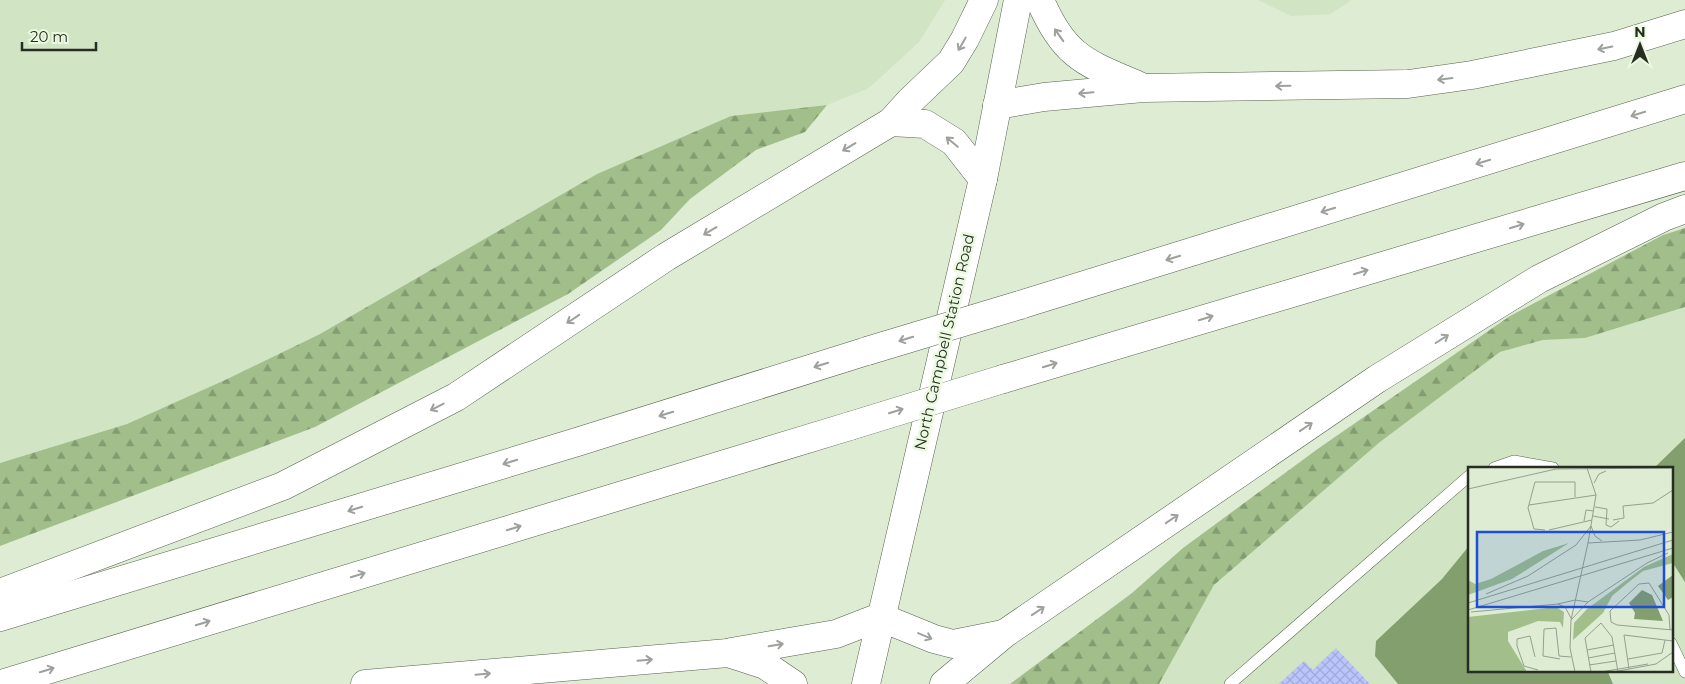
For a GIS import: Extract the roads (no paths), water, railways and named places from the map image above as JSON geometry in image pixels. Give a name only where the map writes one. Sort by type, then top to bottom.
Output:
[{"type":"main road","points":[[0,593],[283,486],[456,397],[666,257],[891,122],[951,62],[965,40],[984,0]]},
{"type":"main road","name":"North Campbell Station Road","points":[[866,684],[982,179],[1018,0]]},
{"type":"main road","points":[[1040,0],[1054,29],[1073,54],[1090,65],[1143,88]]},
{"type":"main road","points":[[997,105],[1044,97],[1143,88],[1408,84],[1472,75],[1614,46],[1685,24]]},
{"type":"main road","points":[[0,617],[586,439],[867,351],[1020,306],[1685,100]]},
{"type":"main road","points":[[891,122],[925,124],[932,128],[954,142],[982,179]]},
{"type":"main road","points":[[1,684],[1003,379],[1685,176]]},
{"type":"main road","points":[[944,684],[1004,634],[1376,379],[1539,279],[1664,216],[1685,209]]},
{"type":"main road","points":[[365,684],[728,653],[836,634],[880,617],[934,640],[953,644],[1004,634]]},
{"type":"main road","points":[[728,653],[765,665],[793,684]]},
{"type":"lane","points":[[1497,467],[1514,461],[1547,467]]},
{"type":"lane","points":[[1230,684],[1468,477]]},
{"type":"lane","points":[[1672,645],[1685,672]]}]
